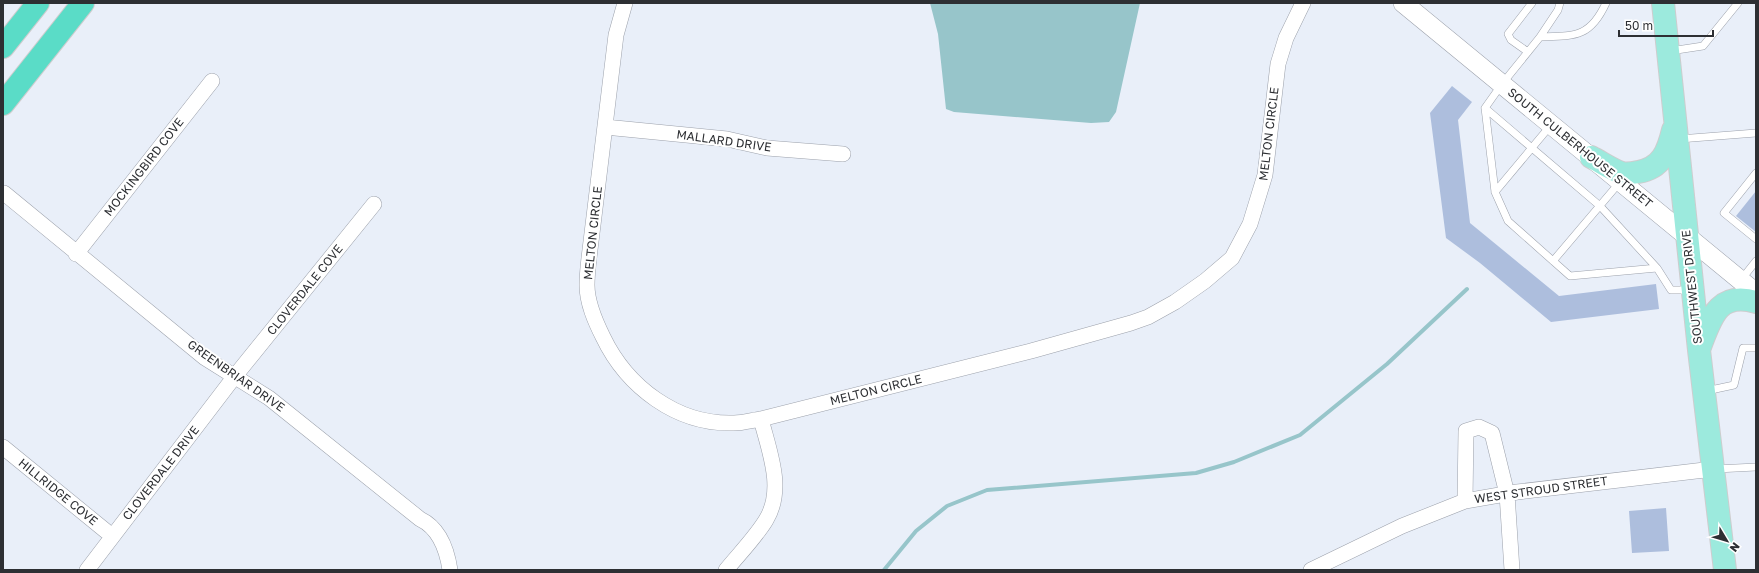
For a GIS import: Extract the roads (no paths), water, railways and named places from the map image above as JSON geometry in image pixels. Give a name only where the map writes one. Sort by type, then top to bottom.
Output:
[{"type":"highway","points":[[3,47],[38,3]]},
{"type":"highway","points":[[3,104],[83,3]]},
{"type":"main road","name":"SOUTHWEST DRIVE","points":[[1663,3],[1699,350],[1724,570]]},
{"type":"main road","points":[[1591,157],[1622,173],[1641,171],[1650,168],[1661,160],[1666,154],[1676,131]]},
{"type":"main road","points":[[1699,350],[1717,308],[1738,299],[1747,299],[1756,302]]},
{"type":"street","name":"MELTON CIRCLE","points":[[625,3],[616,35],[587,286],[595,320],[608,347],[620,366],[635,383],[653,398],[669,408],[694,418],[735,423],[761,419],[1031,351],[1131,323],[1175,302],[1204,281],[1232,258],[1243,240],[1252,218],[1265,175],[1278,64],[1286,38],[1303,3]]},
{"type":"street","name":"SOUTH CULBERHOUSE STREET","points":[[1403,3],[1756,293]]},
{"type":"street","name":"MOCKINGBIRD COVE","points":[[76,254],[212,81]]},
{"type":"street","name":"MALLARD DRIVE","points":[[605,127],[727,139],[767,148],[843,154]]},
{"type":"street","name":"GREENBRIAR DRIVE","points":[[4,194],[205,358],[269,398],[420,519],[426,522],[441,538],[450,563],[450,570]]},
{"type":"street","name":"CLOVERDALE COVE","points":[[235,376],[374,204]]},
{"type":"street","name":"CLOVERDALE DRIVE","points":[[87,570],[235,376]]},
{"type":"street","points":[[726,570],[766,521],[772,508],[775,494],[774,474],[761,419]]},
{"type":"street","points":[[1465,501],[1466,431],[1478,427],[1492,433],[1507,494],[1512,570]]},
{"type":"street","name":"HILLRIDGE COVE","points":[[3,447],[112,536]]},
{"type":"street","name":"WEST STROUD STREET","points":[[1311,570],[1402,526],[1465,501],[1507,494],[1713,469]]},
{"type":"lane","points":[[1528,52],[1511,40],[1508,34],[1532,3]]},
{"type":"lane","points":[[1560,3],[1558,10],[1540,38],[1502,84],[1485,108],[1495,192],[1508,221],[1570,276],[1657,268]]},
{"type":"lane","points":[[1540,38],[1573,36],[1590,28],[1600,16],[1606,3]]},
{"type":"lane","points":[[1668,52],[1703,46],[1738,3]]},
{"type":"lane","points":[[1485,108],[1533,147],[1600,206],[1657,268],[1671,290],[1693,290]]},
{"type":"lane","points":[[1495,192],[1551,125]]},
{"type":"lane","points":[[1676,131],[1756,133]]},
{"type":"lane","points":[[1756,174],[1724,213],[1756,240]]},
{"type":"lane","points":[[1553,261],[1621,182]]},
{"type":"lane","points":[[1741,280],[1756,261]]},
{"type":"lane","points":[[1704,392],[1734,384],[1743,348],[1756,348]]},
{"type":"lane","points":[[1713,469],[1756,467]]},
{"type":"water","points":[[930,3],[1140,3],[1116,112],[1109,122],[1091,123],[954,112],[946,109],[938,34]]},
{"type":"waterway","points":[[884,570],[916,531],[947,506],[987,490],[1196,473],[1234,462],[1300,435],[1387,364],[1467,289]]}]
